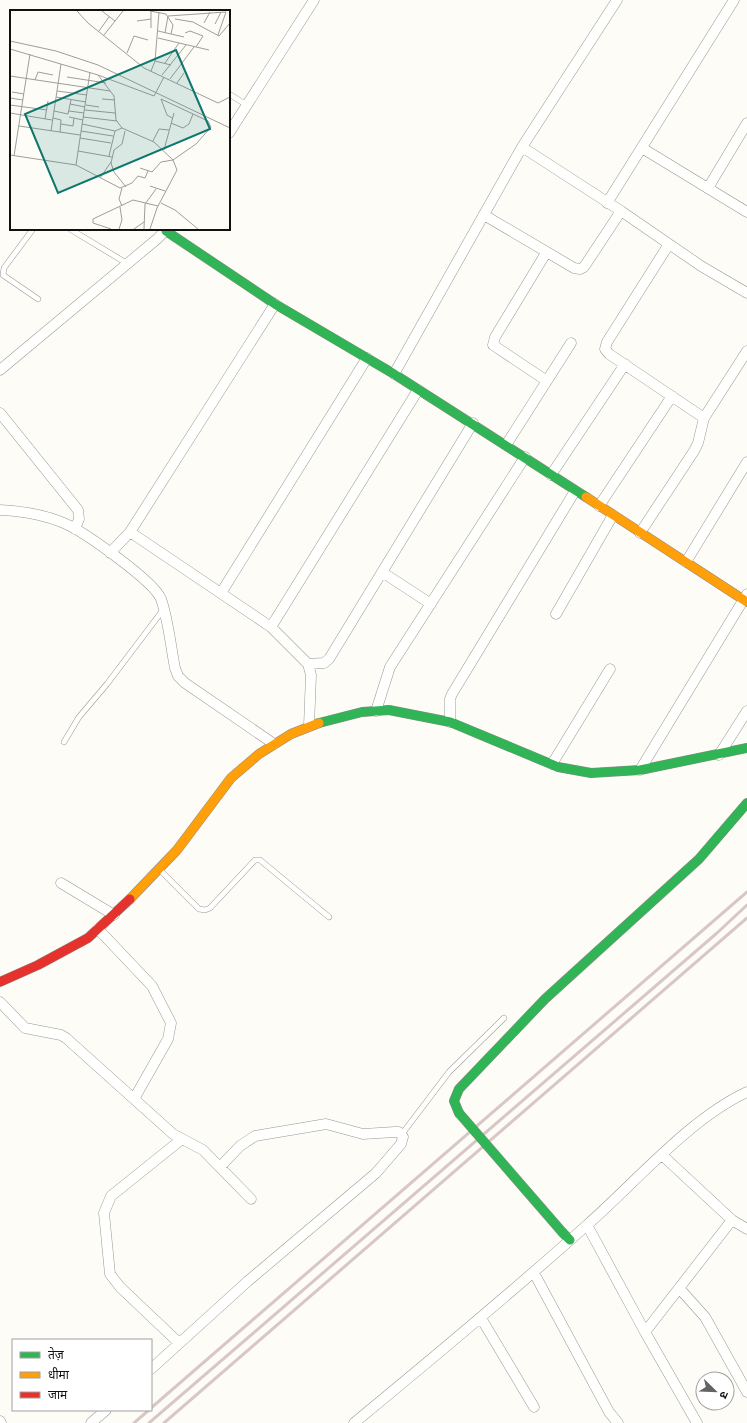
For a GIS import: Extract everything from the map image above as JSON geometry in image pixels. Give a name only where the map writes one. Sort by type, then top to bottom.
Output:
[{"type":"street","points":[[230,131],[314,0]]},
{"type":"street","points":[[394,374],[522,147],[617,0]]},
{"type":"street","points":[[607,203],[734,0]]},
{"type":"street","points":[[708,188],[747,123]]},
{"type":"street","points":[[522,147],[621,211],[701,266],[747,293]]},
{"type":"street","points":[[642,148],[747,212]]},
{"type":"street","points":[[484,215],[546,253],[574,268],[580,269],[584,268],[621,211]]},
{"type":"street","points":[[0,370],[167,230],[275,304],[394,374],[473,423],[640,533],[746,598],[640,770]]},
{"type":"street","points":[[669,244],[607,342],[605,349],[704,418]]},
{"type":"street","points":[[546,253],[494,337],[493,345],[547,381]]},
{"type":"street","points":[[110,553],[130,532],[275,304]]},
{"type":"street","points":[[506,445],[571,343]]},
{"type":"street","points":[[640,533],[698,443],[704,418],[747,351]]},
{"type":"street","points":[[221,593],[367,358]]},
{"type":"street","points":[[551,475],[625,364]]},
{"type":"street","points":[[271,627],[418,390]]},
{"type":"street","points":[[599,506],[672,396]]},
{"type":"street","points":[[0,413],[78,510],[79,519],[75,528]]},
{"type":"street","points":[[308,664],[324,663],[329,659],[473,423]]},
{"type":"street","points":[[376,711],[390,668],[525,457]]},
{"type":"street","points":[[686,562],[747,462]]},
{"type":"street","points":[[450,722],[450,699],[452,694],[575,491]]},
{"type":"street","points":[[0,510],[15,511],[52,519],[75,528],[110,553],[156,591],[161,599],[175,668],[178,676],[185,683],[274,744]]},
{"type":"street","points":[[556,614],[613,515]]},
{"type":"street","points":[[130,532],[271,627],[308,664],[311,675],[309,726]]},
{"type":"street","points":[[382,572],[430,604]]},
{"type":"street","points":[[552,764],[610,670]]},
{"type":"street","points":[[0,982],[63,952],[88,938],[98,930],[159,869],[200,824],[231,778],[259,754],[274,744],[309,726],[362,712],[388,710],[450,722],[552,764],[591,773],[640,770],[719,755],[747,748]]},
{"type":"street","points":[[719,755],[747,711]]},
{"type":"street","points":[[566,1236],[459,1113],[454,1105],[454,1097],[459,1088],[544,999],[699,859],[747,803]]},
{"type":"street","points":[[61,883],[114,915]]},
{"type":"street","points":[[98,930],[152,986],[171,1023],[168,1039],[134,1099]]},
{"type":"street","points":[[0,1002],[25,1028],[61,1035],[66,1038],[134,1099],[182,1139],[203,1150],[251,1199]]},
{"type":"street","points":[[354,1423],[534,1273],[566,1236],[587,1225],[662,1155],[714,1110],[747,1092]]},
{"type":"street","points":[[152,1368],[248,1281],[376,1173],[403,1140],[402,1134],[395,1132],[363,1134],[326,1124],[255,1136],[240,1146],[220,1167]]},
{"type":"street","points":[[179,1344],[120,1287],[110,1274],[104,1213],[106,1204],[111,1196],[182,1139]]},
{"type":"street","points":[[662,1155],[732,1220],[747,1229]]},
{"type":"street","points":[[645,1332],[732,1220]]},
{"type":"street","points":[[587,1225],[645,1332],[698,1423]]},
{"type":"street","points":[[534,1273],[609,1412],[618,1423]]},
{"type":"street","points":[[679,1288],[705,1317],[747,1392]]},
{"type":"street","points":[[481,1318],[534,1407]]},
{"type":"street","points":[[91,1423],[105,1411]]},
{"type":"lane","points":[[230,95],[247,105]]},
{"type":"lane","points":[[32,230],[4,268],[3,272],[4,275],[38,299]]},
{"type":"lane","points":[[72,230],[128,264]]},
{"type":"lane","points":[[64,742],[79,717],[107,684],[163,610]]},
{"type":"lane","points":[[159,869],[199,909],[205,910],[210,908],[255,860],[260,860],[329,917]]},
{"type":"lane","points":[[402,1134],[449,1072],[504,1018]]},
{"type":"railway","points":[[152,1407],[747,892]]},
{"type":"railway","points":[[149,1423],[717,933],[747,905]]},
{"type":"railway","points":[[164,1423],[747,918]]},
{"type":"railway","points":[[134,1423],[148,1411]]},
{"type":"traffic: fast","points":[[166,231],[275,304],[394,374],[586,497]]},
{"type":"traffic: fast","points":[[319,723],[362,712],[389,710],[450,722],[558,767],[591,773],[640,770],[747,748]]},
{"type":"traffic: fast","points":[[459,1113],[454,1101],[459,1089],[545,999],[699,859],[747,803]]},
{"type":"traffic: fast","points":[[459,1113],[563,1233]]},
{"type":"traffic: fast","points":[[563,1233],[570,1240]]},
{"type":"traffic: slow","points":[[586,497],[747,602]]},
{"type":"traffic: slow","points":[[130,899],[177,850],[231,778],[259,754],[291,734],[319,723]]},
{"type":"traffic: jam","points":[[0,982],[38,965],[88,938],[130,899]]}]
